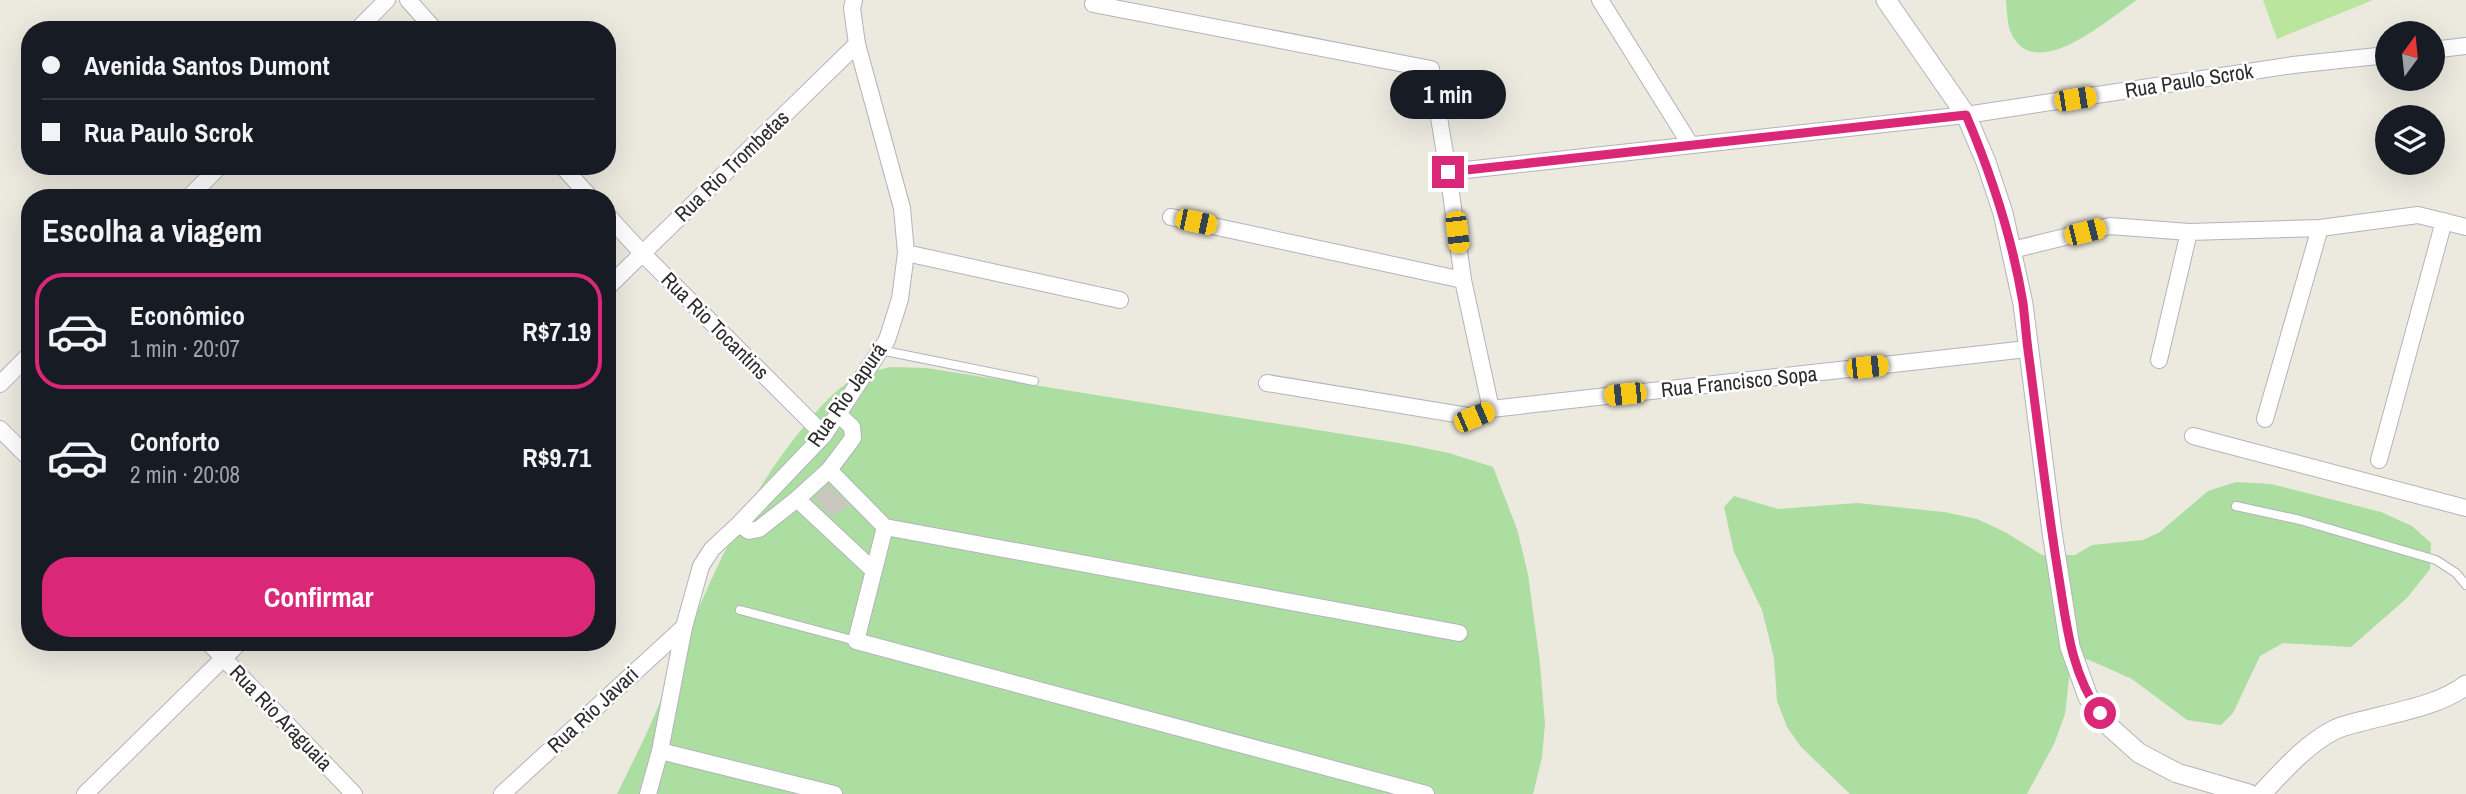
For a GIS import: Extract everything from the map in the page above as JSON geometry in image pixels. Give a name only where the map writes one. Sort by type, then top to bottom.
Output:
[{"type":"street","points":[[366,21],[387,0]]},
{"type":"street","points":[[408,0],[427,21]]},
{"type":"street","name":"Rua Rio Japurá","points":[[648,794],[660,751],[684,627],[701,566],[712,549],[824,435],[887,340],[900,299],[906,253],[902,208],[857,44],[852,8],[854,0]]},
{"type":"street","points":[[1600,0],[1690,144]]},
{"type":"street","points":[[1886,0],[1966,115],[1986,162],[2003,213],[2023,304],[2070,647],[2088,697],[2111,729],[2139,753],[2177,773],[2249,794]]},
{"type":"street","points":[[1093,4],[1431,69],[1463,280],[1491,409]]},
{"type":"street","name":"Rua Rio Trombetas","points":[[616,280],[857,44]]},
{"type":"street","points":[[2445,48],[2466,46]]},
{"type":"street","name":"Rua Paulo Scrok","points":[[1448,172],[1966,115],[2293,65],[2375,56]]},
{"type":"street","points":[[197,189],[210,175]]},
{"type":"street","points":[[570,175],[583,189]]},
{"type":"street","points":[[2012,250],[2110,226],[2189,232],[2320,228],[2418,215],[2466,228]]},
{"type":"street","points":[[1171,217],[1463,280]]},
{"type":"street","points":[[2379,460],[2444,221]]},
{"type":"street","name":"Rua Rio Tocantins","points":[[616,225],[824,435]]},
{"type":"street","points":[[2264,419],[2320,228]]},
{"type":"street","points":[[2159,360],[2189,232]]},
{"type":"street","points":[[906,253],[1120,300]]},
{"type":"street","name":"Rua Francisco Sopa","points":[[1267,383],[1474,417],[1491,409],[2028,349]]},
{"type":"street","points":[[0,384],[21,363]]},
{"type":"street","points":[[739,524],[749,531],[759,529],[829,470],[853,438],[852,427],[838,414]]},
{"type":"street","points":[[0,429],[21,450]]},
{"type":"street","points":[[2193,436],[2466,508]]},
{"type":"street","points":[[829,470],[885,527],[1459,633]]},
{"type":"street","points":[[797,499],[874,571]]},
{"type":"street","points":[[885,527],[856,641],[1426,794]]},
{"type":"street","name":"Rua Rio Javari","points":[[502,794],[684,627]]},
{"type":"street","name":"Rua Rio Araguaia","points":[[217,651],[355,794]]},
{"type":"street","points":[[85,794],[231,651]]},
{"type":"street","points":[[2261,794],[2291,762],[2314,742],[2335,729],[2422,705],[2458,691],[2466,685]]},
{"type":"street","points":[[660,751],[834,794]]},
{"type":"lane","points":[[880,350],[1034,381]]},
{"type":"lane","points":[[2236,506],[2300,520],[2436,560],[2456,573],[2466,585]]},
{"type":"lane","points":[[740,610],[856,641]]},
{"type":"green space","points":[[2006,0],[2137,0],[2091,33],[2072,43],[2054,50],[2037,52],[2022,47],[2011,33]]},
{"type":"green space","points":[[2263,0],[2373,0],[2277,39]]},
{"type":"green space","points":[[891,367],[926,368],[1405,444],[1449,453],[1493,467],[1517,529],[1528,574],[1540,664],[1545,724],[1542,757],[1533,794],[617,794],[648,729],[704,596],[759,490],[805,425],[834,393],[859,376]]},
{"type":"green space","points":[[2236,482],[2271,484],[2381,512],[2412,526],[2431,543],[2430,569],[2407,598],[2351,647],[2283,643],[2260,656],[2233,713],[2221,725],[2187,720],[2132,679],[2087,659],[2070,670],[2065,714],[2054,744],[2027,794],[1850,794],[1801,747],[1787,727],[1777,701],[1774,658],[1762,610],[1734,552],[1724,507],[1734,496],[1778,509],[1857,503],[1944,512],[1977,519],[2005,532],[2042,555],[2075,555],[2092,545],[2143,540],[2160,532],[2208,491]]},
{"type":"building","points":[[829,485],[850,506],[831,517],[814,497]]},
{"type":"route","points":[[1448,172],[1966,115],[1986,162],[2012,250],[2023,304],[2052,533],[2070,647],[2088,697],[2100,713]]}]
